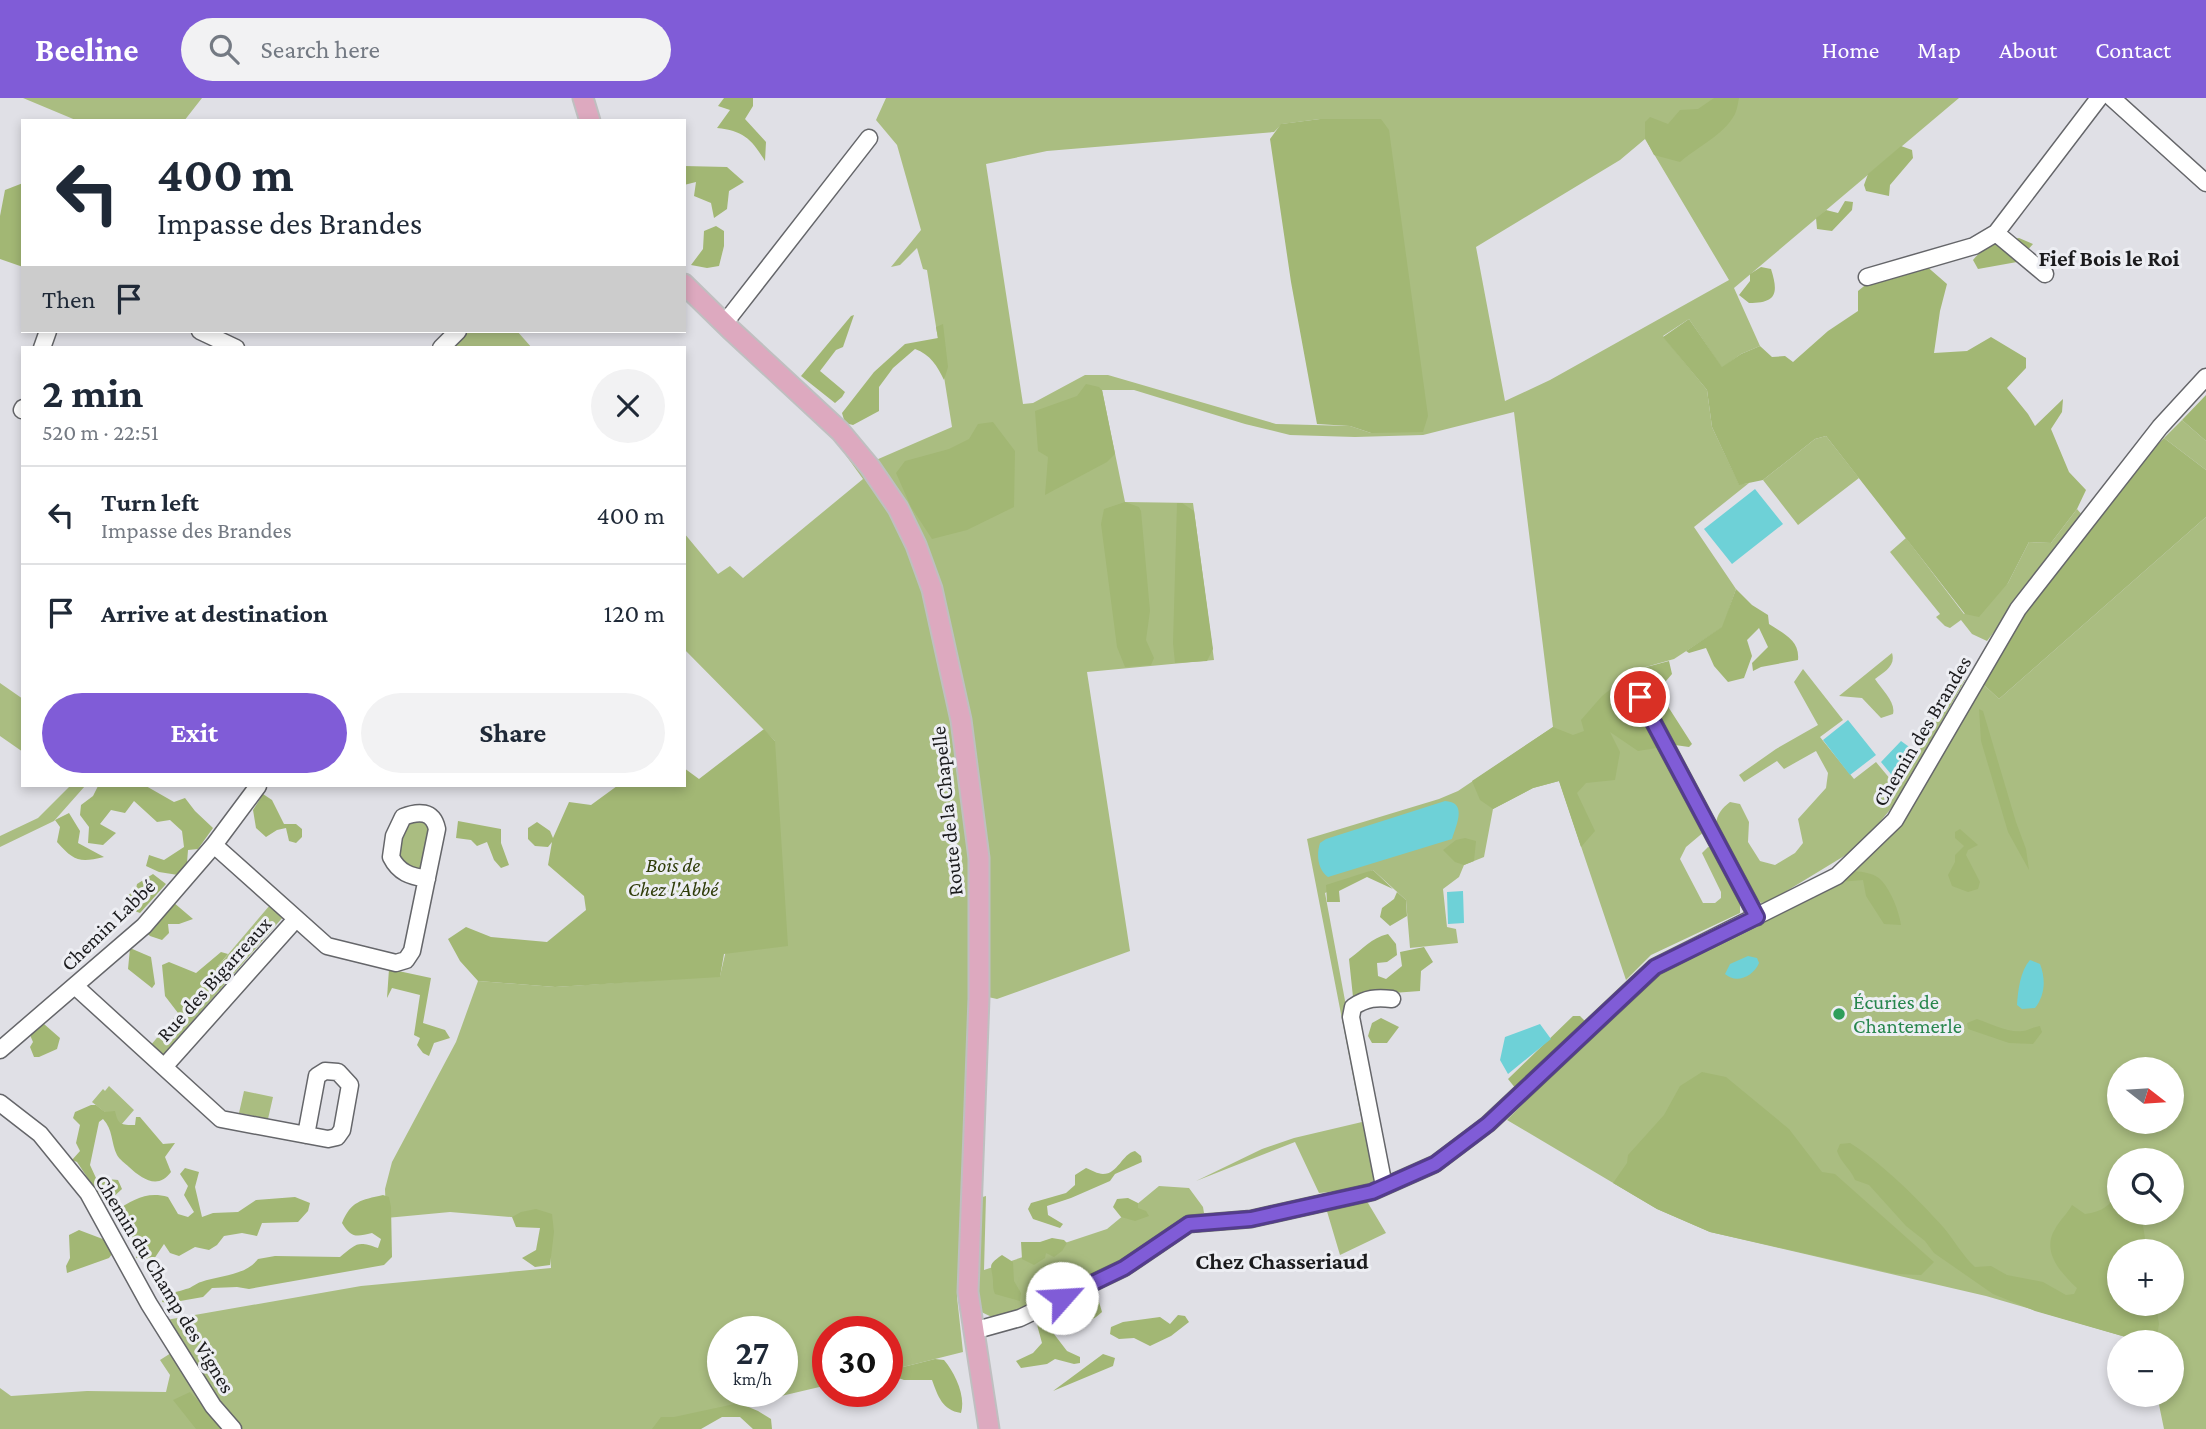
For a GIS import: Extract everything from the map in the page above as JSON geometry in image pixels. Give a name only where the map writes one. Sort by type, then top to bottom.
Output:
[{"type":"main road","points":[[583,98],[589,119]]},
{"type":"main road","name":"Route de la Chapelle","points":[[686,286],[840,431],[870,467],[898,508],[916,545],[932,589],[961,720],[979,859],[979,998],[968,1292],[989,1429]]},
{"type":"street","points":[[1867,277],[1974,246],[1996,233],[2099,98]]},
{"type":"street","points":[[2112,98],[2206,183]]},
{"type":"street","points":[[724,324],[869,138]]},
{"type":"street","points":[[1996,233],[2045,274]]},
{"type":"street","points":[[204,333],[232,346]]},
{"type":"street","points":[[443,346],[456,333]]},
{"type":"street","name":"Chemin des Brandes","points":[[973,1331],[1020,1318],[1124,1268],[1189,1224],[1251,1219],[1372,1192],[1435,1164],[1488,1124],[1655,967],[1837,877],[1895,820],[2018,609],[2160,427],[2206,377]]},
{"type":"street","points":[[1640,697],[1757,917]]},
{"type":"street","name":"Chemin Labbé","points":[[0,1050],[144,926],[214,845],[257,787]]},
{"type":"street","points":[[214,845],[327,946],[396,963],[406,960],[412,951],[427,879]]},
{"type":"street","name":"Rue des Bigarreaux","points":[[164,1068],[296,919]]},
{"type":"street","points":[[75,986],[221,1119],[306,1135]]},
{"type":"street","points":[[1384,1186],[1351,1017],[1353,1007],[1362,1000],[1392,999]]},
{"type":"street","name":"Chemin du Champ des Vignes","points":[[0,1103],[40,1134],[88,1193],[149,1304],[213,1406],[233,1429]]},
{"type":"green space","points":[[23,98],[202,98],[186,119],[73,119]]},
{"type":"green space","points":[[724,98],[753,98],[753,106],[745,119],[766,142],[765,161],[746,137],[734,131],[717,128],[730,110],[718,106]]},
{"type":"green space","points":[[886,98],[1959,98],[1734,288],[1760,346],[1741,354],[1722,368],[1689,319],[1663,336],[1707,390],[1712,427],[1739,484],[1749,483],[1694,527],[1736,589],[1723,627],[1674,659],[1635,670],[1705,831],[1686,847],[1680,859],[1703,903],[1715,903],[1721,898],[1721,892],[1702,853],[1708,847],[1712,848],[1740,901],[1740,913],[1651,955],[1626,980],[1559,781],[1533,788],[1493,809],[1484,857],[1464,865],[1459,877],[1443,889],[1447,927],[1456,929],[1458,943],[1410,948],[1406,900],[1373,870],[1325,893],[1378,1178],[1357,1187],[1319,1193],[1295,1142],[1196,1181],[1262,1149],[1294,1138],[1362,1122],[1307,839],[1458,791],[1553,727],[1514,412],[1423,435],[1290,435],[1134,390],[1102,390],[1125,502],[1193,503],[1214,660],[1087,672],[1130,951],[997,999],[988,997],[990,864],[969,715],[916,527],[897,488],[876,460],[952,427],[927,270],[923,269],[917,248],[900,265],[891,267],[921,230],[897,145],[876,120]],"holes":[[[1320,119],[1381,119],[1371,433],[1350,426],[1276,424],[1108,375],[1085,375],[1033,403],[1023,404],[986,164],[1047,151],[1274,132],[1282,124]],[[1645,139],[1729,280],[1550,380],[1505,401],[1476,247],[1620,160]]]},
{"type":"green space","points":[[1714,98],[1739,98],[1735,114],[1724,128],[1680,162],[1654,155],[1645,138],[1645,122],[1650,117],[1668,124],[1680,110],[1698,109]]},
{"type":"green space","points":[[1320,119],[1381,119],[1389,130],[1428,416],[1423,432],[1371,433],[1350,426],[1317,424],[1291,282],[1270,139],[1281,124]]},
{"type":"green space","points":[[1901,146],[1912,150],[1913,158],[1890,185],[1889,196],[1866,191],[1864,185],[1868,174]]},
{"type":"green space","points":[[686,166],[727,167],[744,182],[729,191],[727,209],[714,218],[711,203],[694,196],[696,182],[686,184]]},
{"type":"green space","points":[[21,184],[21,266],[0,259],[0,216],[5,190]]},
{"type":"green space","points":[[1845,201],[1853,202],[1852,210],[1832,231],[1817,229],[1816,218],[1826,210],[1838,213]]},
{"type":"green space","points":[[716,226],[724,231],[724,246],[719,266],[707,268],[691,265],[703,249],[704,231]]},
{"type":"green space","points":[[2019,238],[2033,244],[2017,262],[1978,269],[1973,260],[1983,251]]},
{"type":"green space","points":[[1924,264],[1947,284],[1934,353],[1967,351],[1991,337],[2026,358],[2026,368],[2007,388],[2035,426],[2063,399],[2062,412],[2051,429],[2069,472],[2086,490],[2077,509],[2051,543],[2029,542],[2008,583],[1979,617],[1965,614],[1826,436],[1815,439],[1763,480],[1739,485],[1712,427],[1707,390],[1663,337],[1689,319],[1722,367],[1741,354],[1760,346],[1772,357],[1785,356],[1793,362],[1828,331],[1858,311],[1858,291],[1874,278]]},
{"type":"green space","points":[[1761,267],[1771,269],[1775,291],[1770,299],[1749,303],[1739,295],[1750,281],[1750,274]]},
{"type":"green space","points":[[854,315],[843,347],[836,350],[820,371],[845,392],[835,403],[801,376]]},
{"type":"green space","points":[[943,324],[948,367],[944,380],[933,362],[915,349],[893,368],[879,387],[879,411],[853,425],[845,423],[842,413],[874,372],[905,344],[938,338],[936,327]]},
{"type":"green space","points":[[464,333],[519,333],[530,346],[451,346]]},
{"type":"green space","points":[[1086,384],[1102,390],[1115,454],[1107,462],[1045,495],[1048,457],[1038,451],[1035,411],[1077,396]]},
{"type":"green space","points":[[2206,395],[2206,441],[2182,420]]},
{"type":"green space","points":[[2182,420],[2206,441],[2206,470],[2164,438]]},
{"type":"green space","points":[[993,422],[1015,451],[1014,507],[967,530],[932,539],[911,507],[896,473],[905,461],[949,449],[969,439],[978,424]]},
{"type":"green space","points":[[1826,436],[1859,478],[1798,525],[1763,480],[1815,439]]},
{"type":"green space","points":[[2164,438],[2206,470],[2206,517],[1999,699],[1983,684],[2017,621],[2137,466]]},
{"type":"green space","points":[[837,443],[866,472],[888,506],[920,577],[939,639],[972,850],[969,1063],[957,1297],[963,1352],[903,1367],[903,1316],[812,1316],[812,1389],[798,1392],[798,1316],[707,1316],[707,1407],[735,1407],[659,1425],[660,1429],[239,1429],[227,1415],[166,1320],[361,1286],[551,1268],[548,1220],[450,1212],[386,1218],[385,1189],[392,1162],[456,1042],[478,981],[555,987],[720,976],[775,741],[686,651],[686,535],[718,574],[730,566],[743,578],[863,479]]},
{"type":"green space","points":[[1125,502],[1139,507],[1141,511],[1150,611],[1146,640],[1154,658],[1151,665],[1125,667],[1117,647],[1101,524],[1104,509]]},
{"type":"green space","points":[[1177,503],[1182,503],[1194,511],[1213,649],[1207,661],[1175,663],[1173,643]]},
{"type":"green space","points":[[2077,509],[2083,516],[1987,641],[1972,634],[1961,620],[1950,628],[1945,626],[1936,617],[1940,614],[1890,552],[1906,538],[1964,614],[2008,583],[2029,542],[2051,543]]},
{"type":"green space","name":"Écuries de Chantemerle","points":[[2206,517],[2206,1429],[2164,1429],[2159,1407],[2184,1407],[2184,1330],[2107,1331],[1986,1296],[1710,1232],[1657,1209],[1507,1120],[1654,976],[1806,899],[1895,827],[1938,764],[1983,684],[1999,699]]},
{"type":"green space","points":[[1736,589],[1752,605],[1768,615],[1769,624],[1794,642],[1798,660],[1753,671],[1752,663],[1768,647],[1759,628],[1747,640],[1752,656],[1744,678],[1728,682],[1714,666],[1706,648],[1689,653],[1686,651],[1722,627]]},
{"type":"green space","points":[[1892,653],[1891,665],[1875,679],[1890,701],[1893,714],[1881,718],[1862,698],[1839,696]]},
{"type":"green space","points":[[1669,661],[1672,674],[1660,688],[1667,705],[1692,744],[1689,747],[1675,745],[1638,751],[1610,732],[1620,752],[1615,780],[1586,783],[1577,793],[1595,831],[1581,847],[1559,781],[1533,788],[1493,809],[1480,800],[1472,781],[1553,727],[1573,735],[1584,731],[1581,720],[1602,696],[1635,670]]},
{"type":"green space","points":[[1803,669],[1843,720],[1820,737],[1854,779],[1876,762],[1896,786],[1923,744],[1919,741],[1958,676],[1965,680],[1938,728],[1936,742],[1899,799],[1859,847],[1770,901],[1761,903],[1724,844],[1716,821],[1730,802],[1740,804],[1749,822],[1748,842],[1760,861],[1775,865],[1795,853],[1803,843],[1798,819],[1826,788],[1828,773],[1816,751],[1784,769],[1777,761],[1744,782],[1739,775],[1776,749],[1818,725],[1794,682]]},
{"type":"green space","points":[[0,683],[21,698],[21,751],[0,736]]},
{"type":"green space","points":[[1979,709],[1983,711],[2026,849],[2029,870],[2008,832],[1981,741]]},
{"type":"green space","name":"Bois de Chez l'Abbé","points":[[764,729],[775,741],[788,946],[724,954],[720,977],[555,987],[478,981],[460,961],[448,939],[466,927],[491,937],[547,942],[586,910],[584,896],[548,865],[552,842],[548,847],[535,846],[528,839],[528,828],[537,822],[550,831],[553,838],[569,802],[591,805],[616,787],[686,787],[686,769],[699,779]]},
{"type":"green space","points":[[69,787],[84,787],[54,821],[0,847],[0,836],[38,818]]},
{"type":"green space","points":[[98,787],[148,787],[174,802],[185,798],[213,828],[198,849],[188,850],[187,863],[178,875],[159,872],[146,866],[149,855],[164,860],[184,847],[182,831],[170,820],[157,822],[134,801],[125,813],[111,810],[100,824],[116,833],[103,845],[88,843],[89,827],[80,815],[81,805],[93,796]]},
{"type":"green space","points":[[263,794],[272,800],[284,824],[296,824],[302,829],[302,837],[296,843],[289,841],[286,828],[266,837],[256,828],[253,810]]},
{"type":"green space","points":[[69,813],[80,831],[78,843],[104,857],[78,859],[57,842],[60,827],[55,820]]},
{"type":"green space","points":[[422,819],[429,826],[420,869],[412,869],[399,861],[402,829],[405,823]]},
{"type":"green space","points":[[458,821],[501,829],[501,843],[509,865],[501,868],[494,860],[487,842],[477,846],[471,840],[456,838]]},
{"type":"green space","points":[[1960,829],[1978,845],[1968,850],[1966,855],[1980,882],[1978,889],[1968,892],[1952,886],[1948,875],[1955,862],[1955,855],[1964,846],[1955,838],[1955,832]]},
{"type":"green space","points":[[1465,838],[1476,841],[1474,861],[1464,865],[1455,862],[1443,850],[1456,840]]},
{"type":"green space","points":[[1373,870],[1393,889],[1367,877],[1339,891],[1340,902],[1327,902],[1326,885]]},
{"type":"green space","points":[[1854,871],[1865,872],[1882,881],[1894,902],[1901,925],[1884,924],[1866,896],[1863,880],[1839,882]]},
{"type":"green space","points":[[153,874],[166,884],[140,913],[132,910],[127,896],[136,889],[137,884]]},
{"type":"green space","points":[[1397,892],[1406,900],[1407,916],[1390,926],[1380,917],[1382,908],[1394,899]]},
{"type":"green space","points":[[173,902],[193,919],[179,924],[168,924],[169,933],[162,940],[150,936],[146,932]]},
{"type":"green space","points":[[270,905],[283,917],[166,1052],[167,1055],[161,1056],[150,1046]]},
{"type":"green space","points":[[1388,934],[1396,944],[1397,955],[1387,962],[1377,963],[1378,976],[1386,979],[1402,966],[1400,952],[1424,947],[1433,962],[1421,971],[1420,991],[1393,993],[1362,1007],[1353,997],[1349,959],[1372,941]]},
{"type":"green space","points":[[130,948],[151,957],[155,984],[152,988],[128,969]]},
{"type":"green space","points":[[221,952],[228,954],[218,966],[230,977],[218,991],[205,981],[187,1006],[178,1013],[165,996],[162,965],[169,962],[196,973]]},
{"type":"green space","points":[[389,969],[431,978],[423,1023],[445,1030],[450,1038],[434,1043],[429,1056],[417,1045],[420,1038],[414,1035],[420,995],[392,988],[387,998]]},
{"type":"green space","points":[[1573,1016],[1580,1016],[1585,1021],[1516,1089],[1508,1079]]},
{"type":"green space","points":[[1381,1018],[1399,1027],[1387,1043],[1372,1043],[1368,1036],[1372,1023]]},
{"type":"green space","points":[[1977,1019],[2011,1031],[2040,1026],[2042,1032],[2033,1044],[2009,1043],[1968,1029],[1967,1023]]},
{"type":"green space","points":[[44,1024],[60,1038],[57,1049],[34,1057],[30,1047],[33,1042],[30,1035]]},
{"type":"green space","points":[[1702,1072],[1726,1077],[1789,1129],[1822,1172],[1835,1174],[1934,1262],[1921,1275],[1896,1274],[1710,1232],[1657,1209],[1613,1183],[1627,1163],[1628,1155],[1664,1115],[1680,1086]]},
{"type":"green space","points":[[109,1086],[134,1110],[121,1125],[92,1102]]},
{"type":"green space","points":[[244,1091],[273,1097],[268,1119],[239,1113]]},
{"type":"green space","points":[[96,1105],[105,1112],[115,1111],[117,1119],[123,1124],[135,1125],[136,1117],[140,1117],[163,1144],[175,1143],[165,1157],[171,1172],[161,1180],[150,1181],[134,1171],[117,1155],[109,1127],[103,1119],[99,1122],[90,1165],[96,1178],[118,1180],[122,1189],[111,1199],[101,1198],[77,1162],[72,1160],[80,1151],[76,1143],[80,1125],[73,1118],[75,1112]]},
{"type":"green space","points":[[1850,1143],[1887,1171],[1944,1228],[1975,1267],[1991,1266],[2007,1275],[2043,1282],[2066,1295],[2074,1294],[2077,1288],[2059,1269],[2050,1246],[2055,1229],[2072,1205],[2085,1214],[2107,1206],[2107,1225],[2143,1225],[2145,1239],[2107,1239],[2107,1316],[2158,1316],[2158,1330],[2107,1332],[2035,1311],[1993,1294],[1934,1253],[1869,1185],[1855,1180],[1837,1151],[1840,1144]]},
{"type":"green space","points":[[1135,1151],[1141,1156],[1142,1162],[1115,1174],[1110,1181],[1047,1206],[1048,1215],[1063,1224],[1060,1228],[1033,1219],[1028,1209],[1031,1203],[1066,1193],[1075,1185],[1075,1175],[1086,1168],[1103,1174],[1112,1171]]},
{"type":"green space","points":[[185,1168],[199,1172],[195,1187],[202,1217],[213,1213],[238,1212],[256,1200],[295,1197],[310,1203],[308,1211],[298,1222],[262,1223],[257,1236],[242,1233],[224,1236],[209,1250],[195,1247],[179,1256],[170,1253],[164,1244],[154,1259],[136,1258],[140,1238],[129,1239],[113,1215],[115,1211],[140,1198],[160,1195],[168,1197],[178,1214],[188,1217],[194,1212],[184,1195],[188,1186],[180,1174]]},
{"type":"green space","points":[[1159,1186],[1189,1188],[1203,1207],[1204,1213],[1189,1219],[1117,1264],[1007,1316],[994,1318],[977,1310],[979,1198],[986,1196],[984,1270],[1107,1229]]},
{"type":"green space","points":[[383,1195],[389,1197],[391,1207],[392,1257],[384,1265],[249,1289],[212,1288],[203,1297],[162,1302],[165,1294],[239,1272],[253,1265],[258,1259],[275,1256],[340,1257],[361,1244],[378,1248],[381,1239],[372,1233],[354,1235],[342,1223],[353,1206]]},
{"type":"green space","points":[[1128,1198],[1138,1203],[1138,1208],[1146,1211],[1149,1216],[1135,1221],[1121,1217],[1113,1207],[1117,1199]]},
{"type":"green space","points":[[1362,1200],[1368,1203],[1386,1233],[1340,1255],[1326,1208]]},
{"type":"green space","points":[[536,1209],[552,1214],[554,1232],[550,1265],[535,1267],[522,1258],[536,1250],[540,1228],[516,1227],[512,1217]]},
{"type":"green space","points":[[79,1230],[108,1241],[112,1254],[109,1258],[67,1273],[66,1266],[70,1258],[69,1235]]},
{"type":"green space","points":[[1052,1238],[1067,1243],[1054,1257],[1046,1253],[1045,1258],[1034,1265],[1022,1259],[1021,1242],[1040,1242]]},
{"type":"green space","points":[[1002,1255],[1013,1262],[1014,1281],[1021,1293],[1020,1301],[994,1292],[991,1266]]},
{"type":"green space","points":[[1090,1294],[1097,1295],[1102,1312],[1087,1321],[1070,1321],[1065,1314],[1069,1304],[1087,1302]]},
{"type":"green space","points":[[1178,1315],[1185,1316],[1189,1322],[1171,1336],[1150,1346],[1134,1338],[1119,1339],[1110,1334],[1111,1327],[1123,1322],[1160,1317],[1170,1324]]},
{"type":"green space","points":[[1036,1321],[1044,1321],[1067,1351],[1080,1357],[1080,1363],[1055,1359],[1047,1364],[1021,1368],[1016,1361],[1033,1353],[1042,1343]]},
{"type":"green space","points":[[171,1353],[225,1429],[0,1429],[0,1388],[11,1396],[87,1391],[166,1392],[170,1375],[160,1360]]},
{"type":"green space","points":[[1103,1354],[1115,1358],[1113,1366],[1053,1391]]},
{"type":"green space","points":[[935,1359],[944,1360],[956,1378],[961,1392],[961,1413],[945,1405],[932,1380],[903,1380],[903,1367]]},
{"type":"green space","points":[[190,1392],[224,1429],[196,1429],[173,1400]]},
{"type":"green space","points":[[720,1407],[748,1407],[771,1419],[772,1429],[753,1429],[740,1417],[722,1417],[701,1429],[652,1429],[661,1417],[674,1417]]},
{"type":"water","points":[[1755,489],[1783,524],[1732,564],[1704,529]]},
{"type":"water","points":[[1848,720],[1876,755],[1850,775],[1823,740]]},
{"type":"water","points":[[1901,741],[1912,749],[1895,779],[1881,762]]},
{"type":"water","points":[[1445,801],[1456,805],[1459,815],[1452,839],[1328,877],[1322,870],[1318,852],[1320,843],[1326,839]]},
{"type":"water","points":[[1463,891],[1464,923],[1448,924],[1447,892]]},
{"type":"water","points":[[1748,956],[1757,958],[1759,963],[1753,972],[1739,979],[1725,974],[1730,964]]},
{"type":"water","points":[[2030,960],[2040,964],[2044,987],[2035,1008],[2022,1009],[2017,1005],[2019,988]]},
{"type":"water","points":[[1540,1024],[1551,1039],[1508,1074],[1500,1060],[1505,1037]]},
{"type":"place","name":"Écuries de Chantemerle","points":[[1839,1014]]},
{"type":"district","name":"Fief Bois le Roi","points":[[2109,258]]},
{"type":"district","name":"Chez Chasseriaud","points":[[1282,1261]]},
{"type":"route","points":[[1062,1298],[1124,1268],[1189,1224],[1251,1219],[1372,1192],[1435,1164],[1488,1124],[1655,967],[1757,917],[1640,697]]}]
